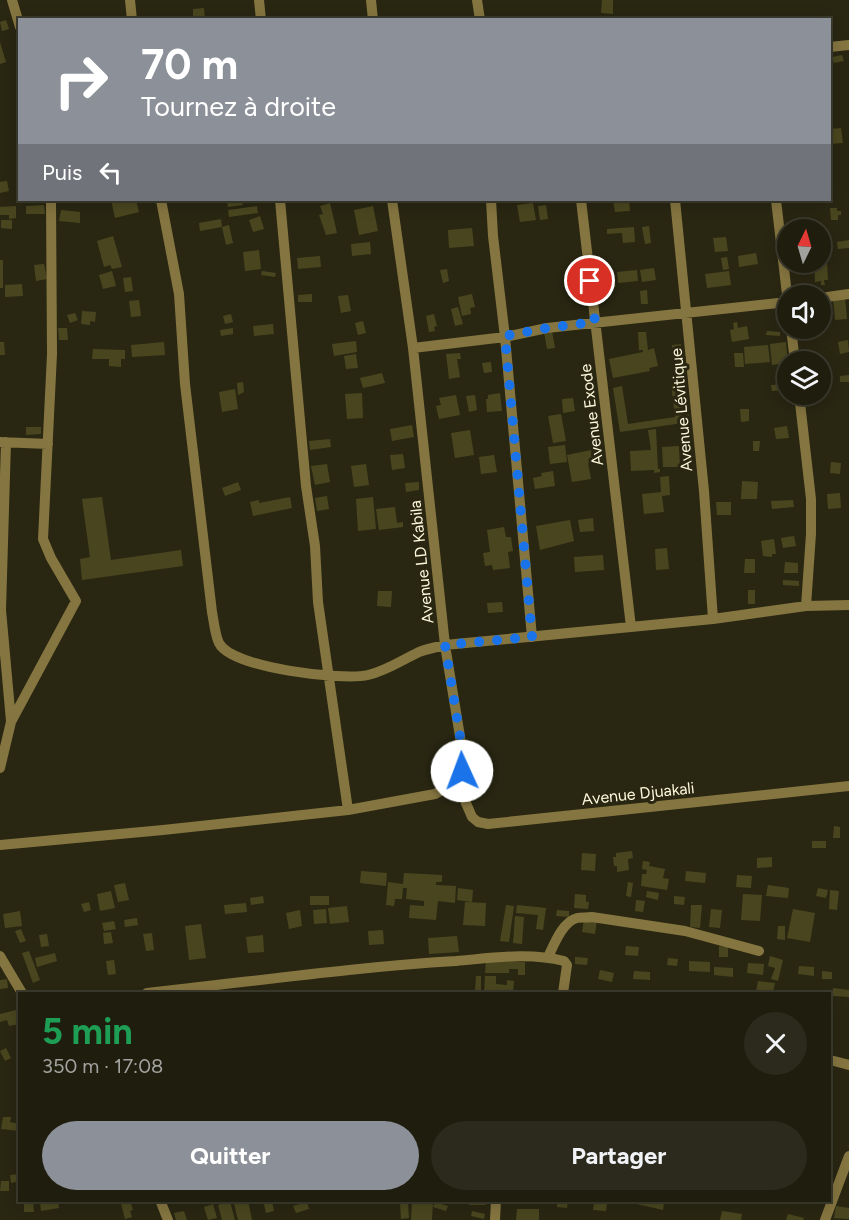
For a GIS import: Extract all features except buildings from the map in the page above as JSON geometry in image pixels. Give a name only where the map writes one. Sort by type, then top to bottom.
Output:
[{"type":"street","points":[[12,0],[18,20]]},
{"type":"street","points":[[130,0],[132,18]]},
{"type":"street","points":[[259,0],[261,18]]},
{"type":"street","points":[[371,0],[373,18]]},
{"type":"street","points":[[477,0],[480,18]]},
{"type":"street","points":[[831,47],[849,45]]},
{"type":"street","points":[[0,768],[11,722],[28,686],[76,601],[51,558],[43,539],[52,354],[51,201]]},
{"type":"street","points":[[161,201],[179,294],[185,384],[212,612],[219,644],[225,650],[272,669],[330,676],[368,676],[422,651],[445,645],[713,619],[806,606],[849,605]]},
{"type":"street","points":[[280,201],[306,486],[315,546],[318,602],[348,810]]},
{"type":"street","name":"Avenue LD Kabila","points":[[392,201],[413,348],[445,645],[464,761],[462,771],[456,780]]},
{"type":"street","points":[[491,201],[532,637]]},
{"type":"street","name":"Avenue Exode","points":[[581,201],[631,627]]},
{"type":"street","name":"Avenue Lévitique","points":[[675,201],[704,491],[713,619]]},
{"type":"street","points":[[776,201],[785,285]]},
{"type":"street","points":[[831,296],[849,294]]},
{"type":"street","points":[[413,348],[595,322],[777,304]]},
{"type":"street","points":[[800,405],[811,499],[806,606]]},
{"type":"street","points":[[11,722],[1,610],[3,442],[48,444]]},
{"type":"street","points":[[0,845],[348,810],[435,794],[456,780]]},
{"type":"street","name":"Avenue Djuakali","points":[[456,780],[472,817],[478,822],[488,824],[849,786]]},
{"type":"street","points":[[548,957],[557,938],[569,923],[577,918],[685,931],[759,951]]},
{"type":"street","points":[[156,992],[416,963],[525,956],[548,957],[564,961],[567,965],[563,992]]},
{"type":"street","points":[[0,957],[21,992]]},
{"type":"street","points":[[831,1060],[849,1065]]},
{"type":"street","points":[[833,1189],[848,1159]]},
{"type":"street","points":[[161,1202],[168,1220]]},
{"type":"street","points":[[495,1220],[496,1202]]},
{"type":"street","points":[[825,1220],[830,1202]]},
{"type":"route","points":[[462,771],[464,761],[445,645],[532,637],[505,336],[595,322],[590,281]]}]
